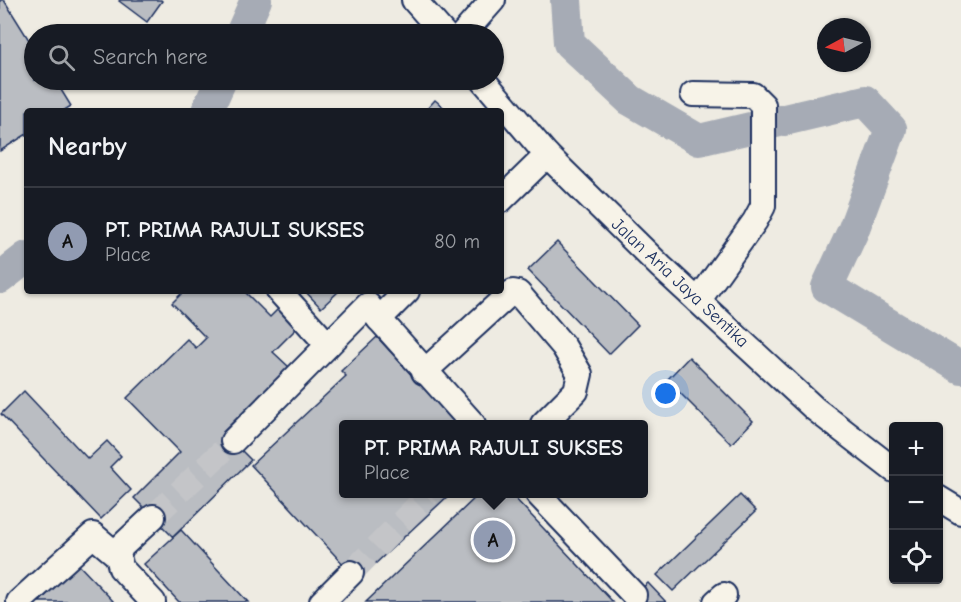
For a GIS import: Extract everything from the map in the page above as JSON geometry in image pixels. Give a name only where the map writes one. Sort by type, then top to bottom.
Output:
[{"type":"street","points":[[414,0],[435,24]]},
{"type":"street","points":[[472,24],[493,0]]},
{"type":"street","name":"Jalan Aria Jaya Sentika","points":[[492,90],[547,155],[661,267],[815,410],[889,466]]},
{"type":"street","points":[[693,94],[753,95],[763,105],[763,206],[755,221],[698,300]]},
{"type":"street","points":[[504,197],[547,155]]},
{"type":"street","points":[[424,372],[507,296],[513,292],[518,293],[564,347],[580,374],[576,391],[547,420]]},
{"type":"street","points":[[282,294],[328,345]]},
{"type":"street","points":[[233,441],[368,305],[399,294]]},
{"type":"street","points":[[368,305],[424,372],[469,420]]},
{"type":"street","points":[[542,498],[634,595]]},
{"type":"street","points":[[943,501],[961,512]]},
{"type":"street","points":[[117,556],[122,547],[153,517]]},
{"type":"street","points":[[19,602],[93,535],[117,556],[121,568],[153,602]]},
{"type":"street","points":[[322,602],[351,573]]},
{"type":"building","points":[[0,0],[4,0],[24,32],[24,90],[61,90],[71,106],[68,108],[24,108],[24,136],[0,151]]},
{"type":"building","points":[[120,0],[161,0],[162,1],[147,22]]},
{"type":"building","points":[[435,100],[444,108],[428,108]]},
{"type":"building","points":[[557,242],[638,325],[609,354],[528,270]]},
{"type":"building","points":[[181,294],[247,294],[270,317],[280,307],[299,326],[273,352],[289,367],[223,432],[251,460],[173,537],[134,498],[180,452],[127,398],[187,339],[196,348],[206,338],[172,303]]},
{"type":"building","points":[[308,294],[336,294],[321,308]]},
{"type":"building","points":[[377,337],[453,420],[339,420],[339,498],[446,498],[358,580],[251,465],[346,376],[341,371]]},
{"type":"building","points":[[689,357],[753,421],[731,444],[667,380]]},
{"type":"building","points":[[24,391],[88,459],[107,441],[121,456],[110,467],[131,490],[101,519],[1,414]]},
{"type":"building","points":[[740,495],[756,511],[673,591],[657,575]]},
{"type":"building","points":[[475,498],[515,498],[613,602],[366,602]]},
{"type":"building","points":[[181,530],[248,602],[179,602],[144,564]]},
{"type":"building","points":[[78,564],[114,602],[39,602]]},
{"type":"building","points":[[648,583],[666,602],[627,602],[634,595]]},
{"type":"waterway","points":[[245,24],[256,0]]},
{"type":"waterway","points":[[566,0],[569,43],[630,100],[699,140],[865,101],[891,129],[853,231],[827,287],[961,368]]},
{"type":"waterway","points":[[208,108],[216,90]]},
{"type":"waterway","points":[[0,278],[24,259]]},
{"type":"tunnel","points":[[153,517],[233,441]]},
{"type":"tunnel","points":[[351,573],[425,498]]},
{"type":"place","name":"PT. PRIMA RAJULI SUKSES","points":[[493,540]]}]
